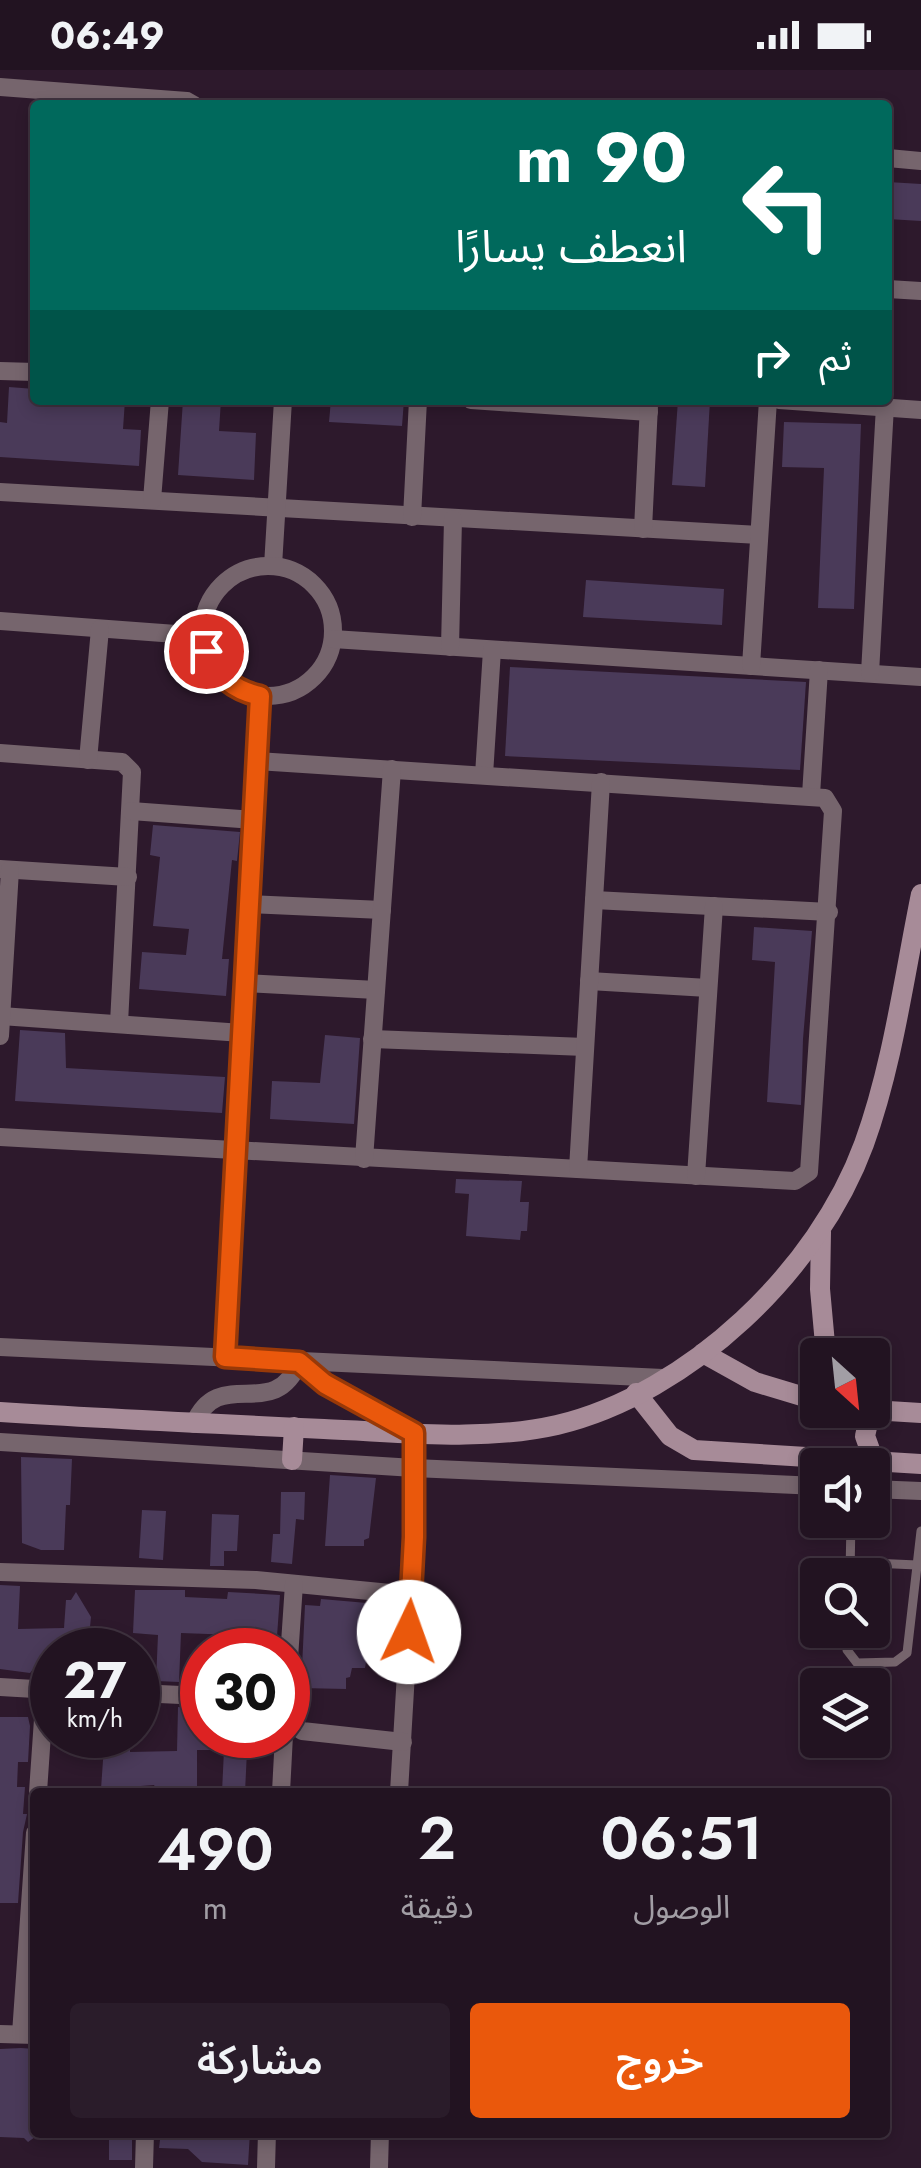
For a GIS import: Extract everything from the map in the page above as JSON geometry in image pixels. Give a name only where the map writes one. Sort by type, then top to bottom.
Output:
[{"type":"main road","points":[[0,1412],[194,1424],[495,1434],[530,1430],[600,1410],[663,1378],[702,1352],[772,1292],[821,1230],[863,1146],[878,1098],[921,894]]},
{"type":"main road","points":[[821,1230],[824,1338]]},
{"type":"main road","points":[[702,1352],[755,1382],[800,1396]]},
{"type":"main road","points":[[636,1393],[670,1436],[694,1450],[800,1456]]},
{"type":"main road","points":[[890,1411],[921,1413]]},
{"type":"main road","points":[[292,1460],[294,1427]]},
{"type":"main road","points":[[890,1462],[921,1464]]},
{"type":"street","points":[[0,86],[62,98],[141,100]]},
{"type":"street","points":[[892,158],[921,161]]},
{"type":"street","points":[[892,289],[921,291]]},
{"type":"street","points":[[0,371],[30,372]]},
{"type":"street","points":[[152,500],[160,405]]},
{"type":"street","points":[[273,566],[283,405]]},
{"type":"street","points":[[412,517],[418,405]]},
{"type":"street","points":[[621,405],[649,406],[643,529]]},
{"type":"street","points":[[751,666],[768,405]]},
{"type":"street","points":[[866,405],[921,410]]},
{"type":"street","points":[[870,673],[884,406]]},
{"type":"street","points":[[0,492],[759,535]]},
{"type":"street","points":[[450,647],[453,519]]},
{"type":"street","points":[[273,566],[288,569],[314,584],[330,610],[333,639],[320,670],[308,683],[278,696],[260,696],[246,693],[221,676],[212,664],[203,636],[208,605],[228,580],[257,567],[273,566]]},
{"type":"street","points":[[0,621],[203,636]]},
{"type":"street","points":[[88,760],[100,628]]},
{"type":"street","points":[[333,639],[921,676]]},
{"type":"street","points":[[484,775],[492,650]]},
{"type":"street","points":[[812,795],[820,670]]},
{"type":"street","points":[[225,1357],[260,696]]},
{"type":"street","points":[[0,752],[122,762],[130,767],[132,811],[119,1023]]},
{"type":"street","points":[[0,1137],[795,1181],[809,1172],[833,811],[826,798],[257,761]]},
{"type":"street","points":[[364,1159],[392,768]]},
{"type":"street","points":[[578,1169],[601,782]]},
{"type":"street","points":[[132,811],[254,820]]},
{"type":"street","points":[[0,1036],[5,870],[128,877]]},
{"type":"street","points":[[594,900],[828,912]]},
{"type":"street","points":[[249,904],[382,910]]},
{"type":"street","points":[[696,1176],[714,906]]},
{"type":"street","points":[[589,980],[708,988]]},
{"type":"street","points":[[245,984],[376,990]]},
{"type":"street","points":[[1,1016],[242,1034]]},
{"type":"street","points":[[372,1039],[585,1047]]},
{"type":"street","points":[[0,1346],[663,1378]]},
{"type":"street","points":[[194,1424],[202,1410],[221,1396],[275,1392],[292,1376],[299,1362]]},
{"type":"street","points":[[299,1362],[325,1384],[414,1433],[411,1595],[399,1788]]},
{"type":"street","points":[[0,1442],[414,1468],[800,1485]]},
{"type":"street","points":[[890,1490],[921,1491]]},
{"type":"street","points":[[0,1572],[294,1584],[411,1595]]},
{"type":"street","points":[[291,1628],[294,1584]]},
{"type":"street","points":[[0,1687],[30,1689]]},
{"type":"street","points":[[310,1732],[403,1742]]},
{"type":"street","points":[[38,1788],[42,1758]]},
{"type":"street","points":[[281,1788],[283,1758]]},
{"type":"street","points":[[0,2034],[28,2035],[30,1977]]},
{"type":"street","points":[[144,2168],[145,2138]]},
{"type":"street","points":[[266,2168],[267,2138]]},
{"type":"street","points":[[379,2168],[380,2138]]},
{"type":"lane","points":[[847,1648],[857,1663],[895,1662],[907,1652],[921,1531]]},
{"type":"lane","points":[[890,1564],[917,1565]]},
{"type":"building","points":[[892,182],[921,184],[921,221],[892,219]]},
{"type":"building","points":[[9,387],[30,389],[30,405],[125,405],[123,429],[141,430],[139,466],[0,457],[0,422],[7,423]]},
{"type":"building","points":[[183,405],[221,405],[219,431],[256,433],[254,480],[178,475]]},
{"type":"building","points":[[331,405],[404,405],[402,426],[329,422]]},
{"type":"building","points":[[678,405],[710,405],[705,487],[672,485]]},
{"type":"building","points":[[784,422],[861,424],[854,609],[818,608],[824,468],[782,467]]},
{"type":"building","points":[[586,580],[724,589],[722,625],[583,617]]},
{"type":"building","points":[[510,667],[806,682],[800,770],[505,756]]},
{"type":"building","points":[[153,825],[240,832],[237,861],[232,860],[222,959],[229,959],[226,996],[139,989],[142,952],[186,955],[189,929],[153,926],[160,857],[150,855]]},
{"type":"building","points":[[754,927],[812,931],[801,1105],[767,1102],[775,962],[752,960]]},
{"type":"building","points":[[20,1030],[65,1033],[66,1068],[225,1077],[222,1113],[15,1101]]},
{"type":"building","points":[[325,1035],[360,1038],[354,1124],[270,1119],[272,1081],[320,1083]]},
{"type":"building","points":[[456,1179],[522,1181],[520,1202],[529,1202],[527,1231],[521,1231],[520,1240],[466,1236],[469,1194],[455,1193]]},
{"type":"building","points":[[21,1457],[72,1459],[64,1550],[41,1550],[22,1543]]},
{"type":"building","points":[[330,1475],[376,1478],[369,1538],[364,1540],[364,1546],[325,1546]]},
{"type":"building","points":[[281,1492],[305,1492],[304,1520],[296,1519],[292,1564],[271,1562],[273,1534],[280,1534]]},
{"type":"building","points":[[142,1510],[166,1511],[163,1560],[139,1558]]},
{"type":"building","points":[[212,1514],[239,1515],[237,1551],[224,1551],[224,1566],[210,1566]]},
{"type":"building","points":[[0,1585],[20,1586],[18,1629],[30,1629],[30,1673],[0,1669]]},
{"type":"building","points":[[135,1590],[185,1590],[185,1597],[227,1599],[228,1592],[280,1595],[278,1628],[180,1628],[179,1682],[160,1681],[160,1628],[133,1628]]},
{"type":"building","points":[[76,1592],[91,1617],[90,1628],[64,1628],[66,1600],[71,1600]]},
{"type":"building","points":[[321,1599],[367,1603],[365,1644],[369,1644],[365,1668],[352,1668],[346,1678],[346,1689],[310,1688],[310,1628],[304,1628],[305,1605],[320,1606]]},
{"type":"building","points":[[180,1707],[180,1758],[197,1758],[197,1788],[101,1788],[103,1758],[160,1758],[160,1751],[177,1751]]},
{"type":"building","points":[[0,1717],[28,1717],[28,1762],[18,1762],[17,1787],[25,1787],[23,1814],[27,1814],[18,1903],[0,1903]]},
{"type":"building","points":[[224,1758],[247,1758],[245,1788],[222,1788]]},
{"type":"building","points":[[0,2049],[30,2049],[30,2138],[34,2138],[28,2142],[24,2138],[0,2137]]},
{"type":"building","points":[[109,2138],[132,2138],[132,2160],[109,2160]]},
{"type":"building","points":[[160,2138],[250,2138],[248,2165],[202,2162],[188,2149],[159,2148]]},
{"type":"route","points":[[206,651],[232,686],[260,696],[225,1357],[299,1362],[325,1384],[414,1433],[409,1632]]}]
